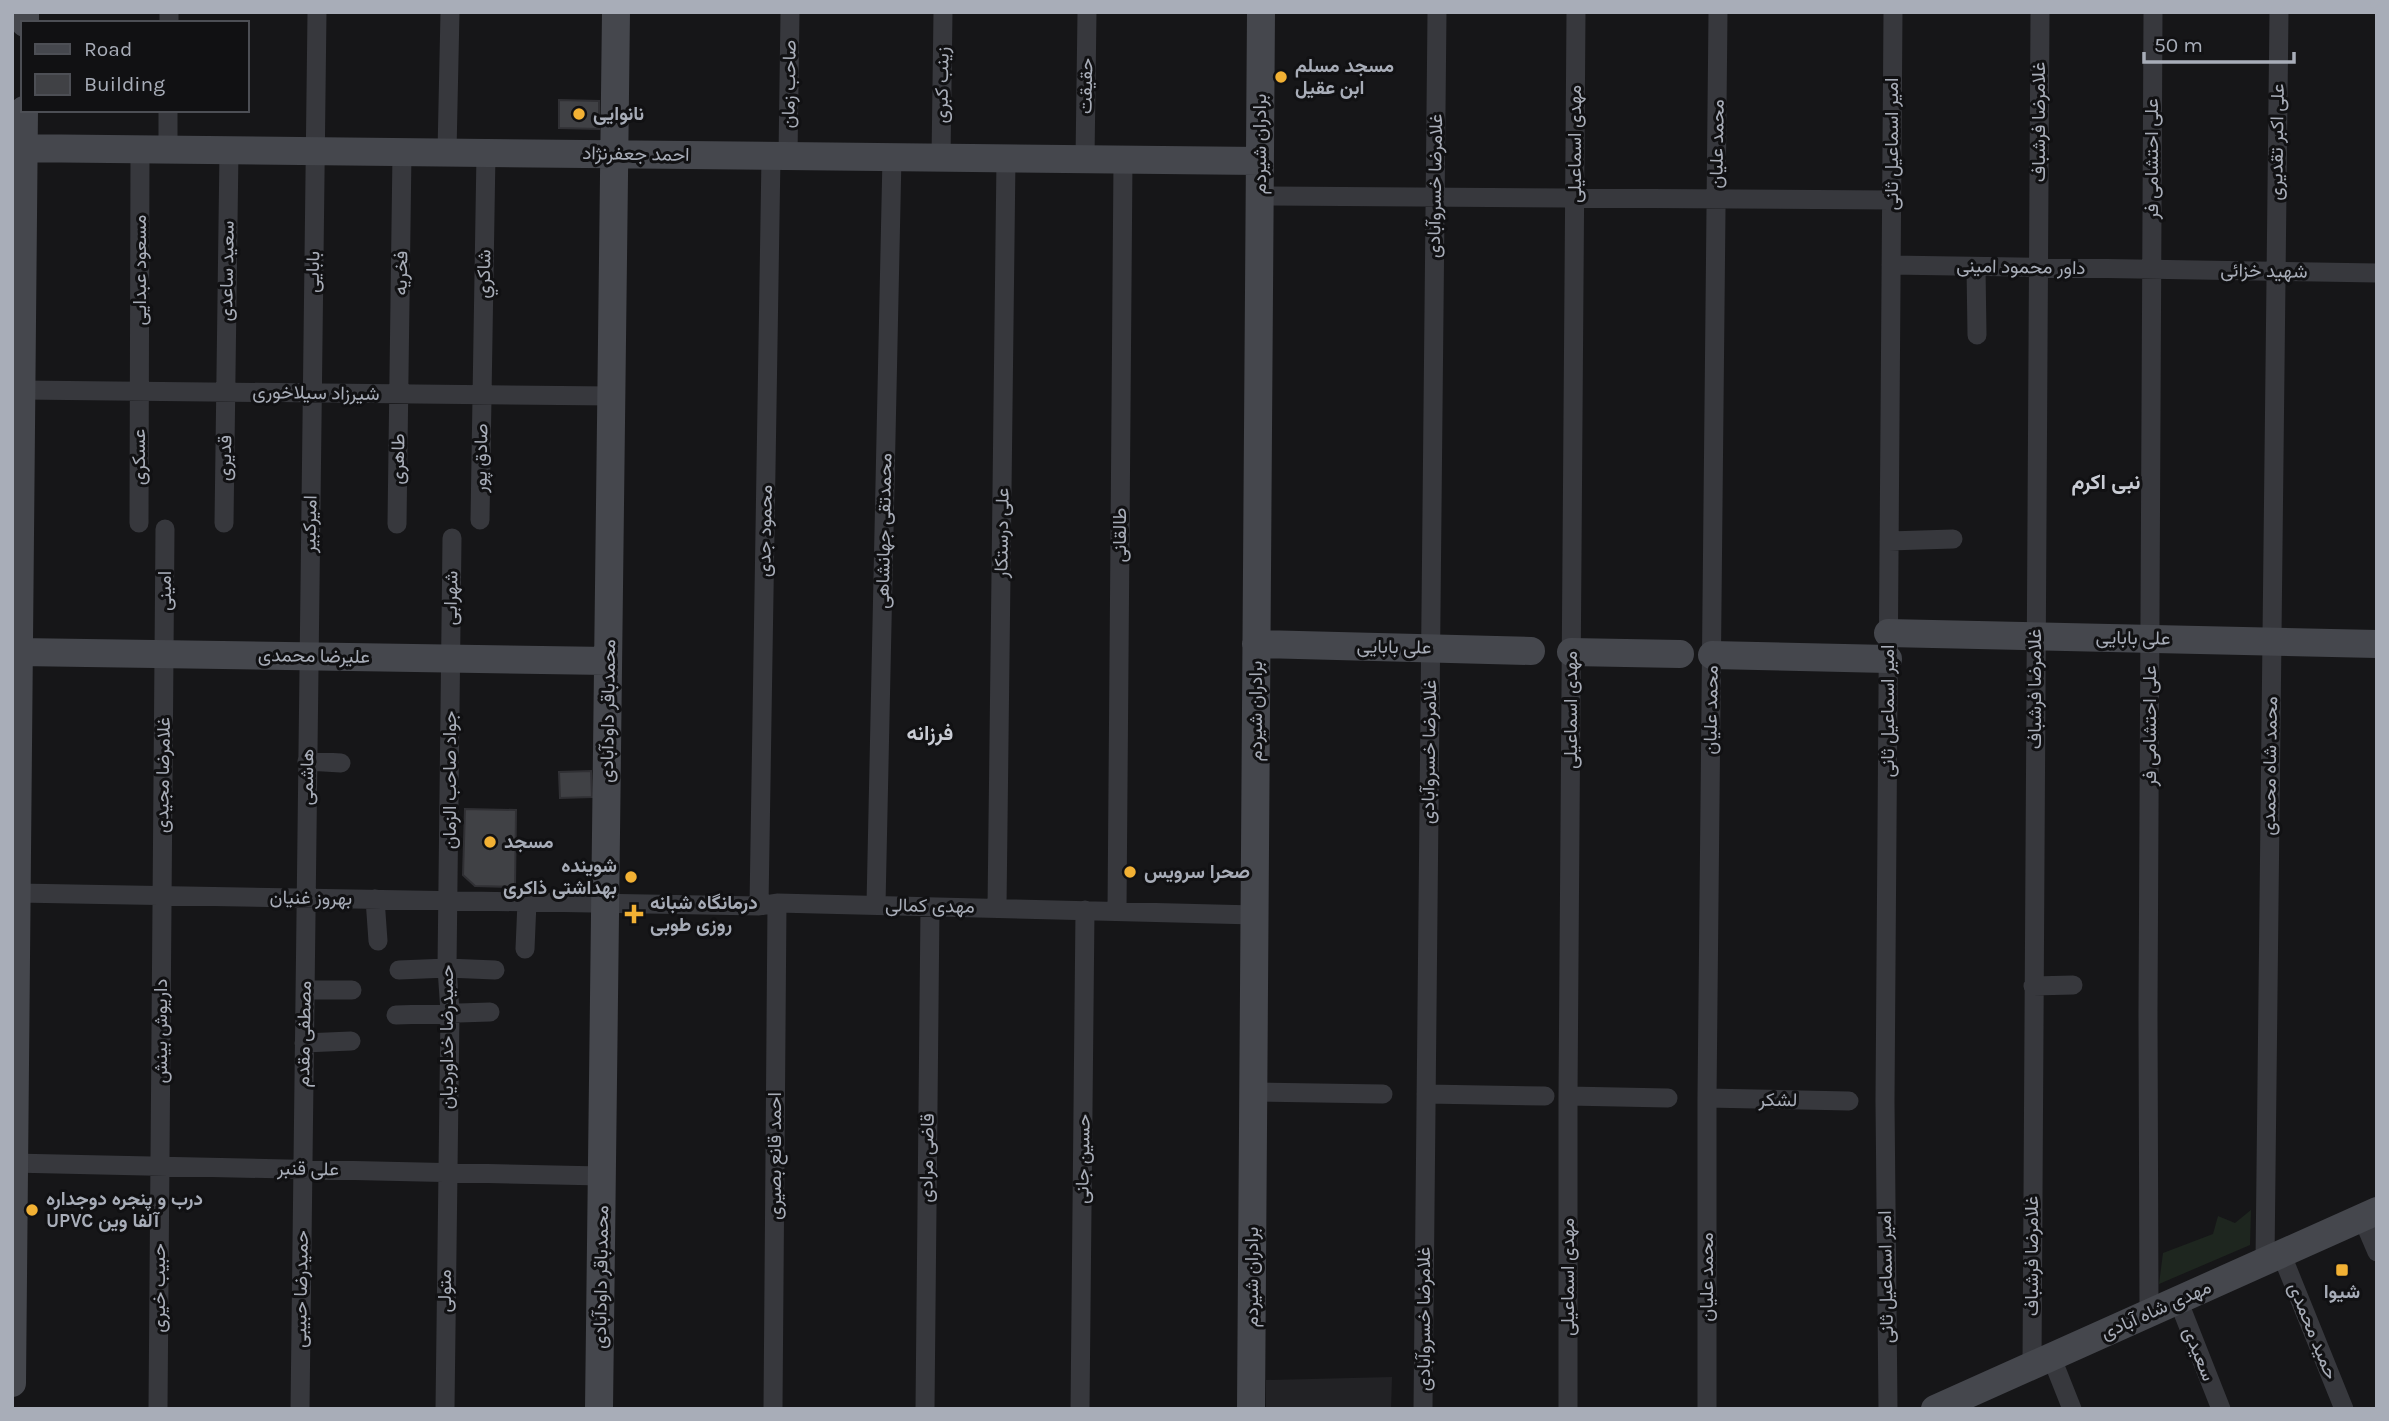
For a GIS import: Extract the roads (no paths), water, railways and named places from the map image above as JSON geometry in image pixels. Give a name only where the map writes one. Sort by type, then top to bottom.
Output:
[{"type":"street","name":"بابایی","points":[[312,393],[317,12]]},
{"type":"street","points":[[447,152],[450,12]]},
{"type":"street","name":"محمدباقر داودآبادی","points":[[599,1409],[616,12]]},
{"type":"street","name":"صاحب زمان","points":[[779,156],[790,12]]},
{"type":"street","name":"زینب کبری","points":[[941,158],[943,12]]},
{"type":"street","name":"حقیقت","points":[[1085,159],[1087,12]]},
{"type":"street","name":"برادران شیردم","points":[[1251,1409],[1261,12]]},
{"type":"street","name":"غلامرضا خسروآبادی","points":[[1423,1409],[1437,12]]},
{"type":"street","name":"مهدی اسماعیلی","points":[[1569,1409],[1568,1096],[1576,12]]},
{"type":"street","name":"محمد علیان","points":[[1707,1409],[1707,1098],[1718,12]]},
{"type":"street","name":"امیر اسماعیل ثانی","points":[[1888,1409],[1885,1101],[1893,12]]},
{"type":"street","name":"غلامرضا فرشباف","points":[[2040,12],[2034,986],[2042,1361]]},
{"type":"street","name":"علی احتشامی فر","points":[[2149,1313],[2153,12]]},
{"type":"street","name":"علی اکبر تقدیری","points":[[2276,271],[2279,12]]},
{"type":"street","points":[[12,1383],[14,958],[17,893],[15,827],[19,652],[16,609],[17,424],[21,390],[18,148],[24,112]]},
{"type":"street","name":"مسعود عبدایی","points":[[139,391],[154,149],[167,112]]},
{"type":"street","name":"احمد جعفرنژاد","points":[[18,148],[1260,161]]},
{"type":"street","name":"سعید ساعدی","points":[[226,392],[229,150]]},
{"type":"street","name":"فخریه","points":[[400,394],[402,152]]},
{"type":"street","name":"شاكري","points":[[482,395],[486,153]]},
{"type":"street","name":"محمود جدی","points":[[768,904],[779,156]]},
{"type":"street","name":"محمدتقی جهانشاهی","points":[[876,905],[892,157]]},
{"type":"street","name":"علی درستکار","points":[[997,908],[1006,158]]},
{"type":"street","name":"طالقانی","points":[[1117,911],[1123,160]]},
{"type":"street","points":[[1259,196],[1891,200]]},
{"type":"street","name":"داور محمود امینی","points":[[1891,265],[2152,269]]},
{"type":"street","points":[[1976,267],[1977,335]]},
{"type":"street","name":"شهید خزائی","points":[[2152,269],[2377,273]]},
{"type":"street","name":"محمد شاه محمدی","points":[[2273,1257],[2271,641],[2276,271]]},
{"type":"street","name":"شیرزاد سیلاخوری","points":[[21,390],[611,396]]},
{"type":"street","name":"عسکری","points":[[139,391],[139,523]]},
{"type":"street","name":"قدیری","points":[[224,523],[226,392]]},
{"type":"street","name":"امیرکبیر","points":[[309,656],[312,393]]},
{"type":"street","name":"طاهری","points":[[397,524],[400,394]]},
{"type":"street","name":"صادق پور","points":[[480,520],[482,395]]},
{"type":"street","name":"امینی","points":[[164,654],[165,529]]},
{"type":"street","name":"شهرابی","points":[[451,658],[452,538]]},
{"type":"street","points":[[1889,541],[1953,539]]},
{"type":"street","name":"علی بابایی","points":[[1712,655],[2035,636],[2377,643]]},
{"type":"street","name":"علی بابایی","points":[[1256,644],[1531,651]]},
{"type":"street","name":"علیرضا محمدی","points":[[19,652],[608,661]]},
{"type":"street","points":[[1571,652],[1680,654]]},
{"type":"street","name":"غلامرضا مجیدی","points":[[162,896],[164,654]]},
{"type":"street","name":"هاشمی","points":[[306,898],[309,656]]},
{"type":"street","name":"جواد صاحب الزمان","points":[[449,901],[451,658]]},
{"type":"street","points":[[307,761],[341,763]]},
{"type":"street","name":"بهروز غنیان","points":[[17,893],[605,904]]},
{"type":"street","name":"داریوش بینش","points":[[160,1166],[162,896]]},
{"type":"street","name":"مصطفی مقدم","points":[[303,1169],[306,898]]},
{"type":"street","points":[[375,899],[378,941]]},
{"type":"street","name":"حمیدرضا خداوردیان","points":[[446,1172],[450,1012],[447,968],[449,901]]},
{"type":"street","points":[[525,949],[527,902]]},
{"type":"street","name":"مهدی کمالی","points":[[605,904],[876,905],[1255,915]]},
{"type":"street","name":"احمد قانع بصیری","points":[[768,904],[773,1409]]},
{"type":"street","name":"قاضی مرادی","points":[[925,1409],[930,906]]},
{"type":"street","name":"حسین جانی","points":[[1080,1409],[1085,910]]},
{"type":"street","points":[[399,970],[495,970]]},
{"type":"street","points":[[2034,986],[2073,985]]},
{"type":"street","points":[[305,990],[352,990]]},
{"type":"street","points":[[396,1015],[490,1012]]},
{"type":"street","points":[[304,1043],[351,1041]]},
{"type":"street","points":[[1253,1092],[1383,1094]]},
{"type":"street","points":[[1426,1094],[1545,1096]]},
{"type":"street","points":[[1568,1096],[1668,1098]]},
{"type":"street","name":"لشكر","points":[[1707,1098],[1849,1101]]},
{"type":"street","name":"علی قنبر","points":[[13,1163],[602,1176]]},
{"type":"street","name":"حبیب خیری","points":[[158,1409],[160,1166]]},
{"type":"street","name":"حمیدرضا حبیبی","points":[[300,1409],[303,1169]]},
{"type":"street","name":"متولی","points":[[444,1409],[446,1172]]},
{"type":"street","points":[[2370,1214],[2377,1252]]},
{"type":"street","name":"مهدی شاه آبادی","points":[[1944,1407],[2370,1214]]},
{"type":"street","name":"حمید محمدی","points":[[2273,1257],[2344,1409]]},
{"type":"street","name":"سعیدی","points":[[2178,1300],[2221,1409]]},
{"type":"street","points":[[2042,1361],[2072,1409]]},
{"type":"place","name":"مسجد مسلم ابن عقیل","points":[[1281,77]]},
{"type":"place","name":"نانوایی","points":[[579,114]]},
{"type":"place","name":"مسجد","points":[[490,842]]},
{"type":"place","name":"صحرا سرویس","points":[[1130,872]]},
{"type":"place","name":"شوینده بهداشتی ذاکری","points":[[631,877]]},
{"type":"place","name":"درمانگاه شبانه روزی طوبی","points":[[634,914]]},
{"type":"place","name":"درب و پنجره دوجداره UPVC آلفا وین","points":[[32,1210]]},
{"type":"place","name":"شیوا","points":[[2342,1270]]},
{"type":"district","name":"نبی اکرم","points":[[2106,482]]},
{"type":"district","name":"فرزانه","points":[[930,733]]}]
